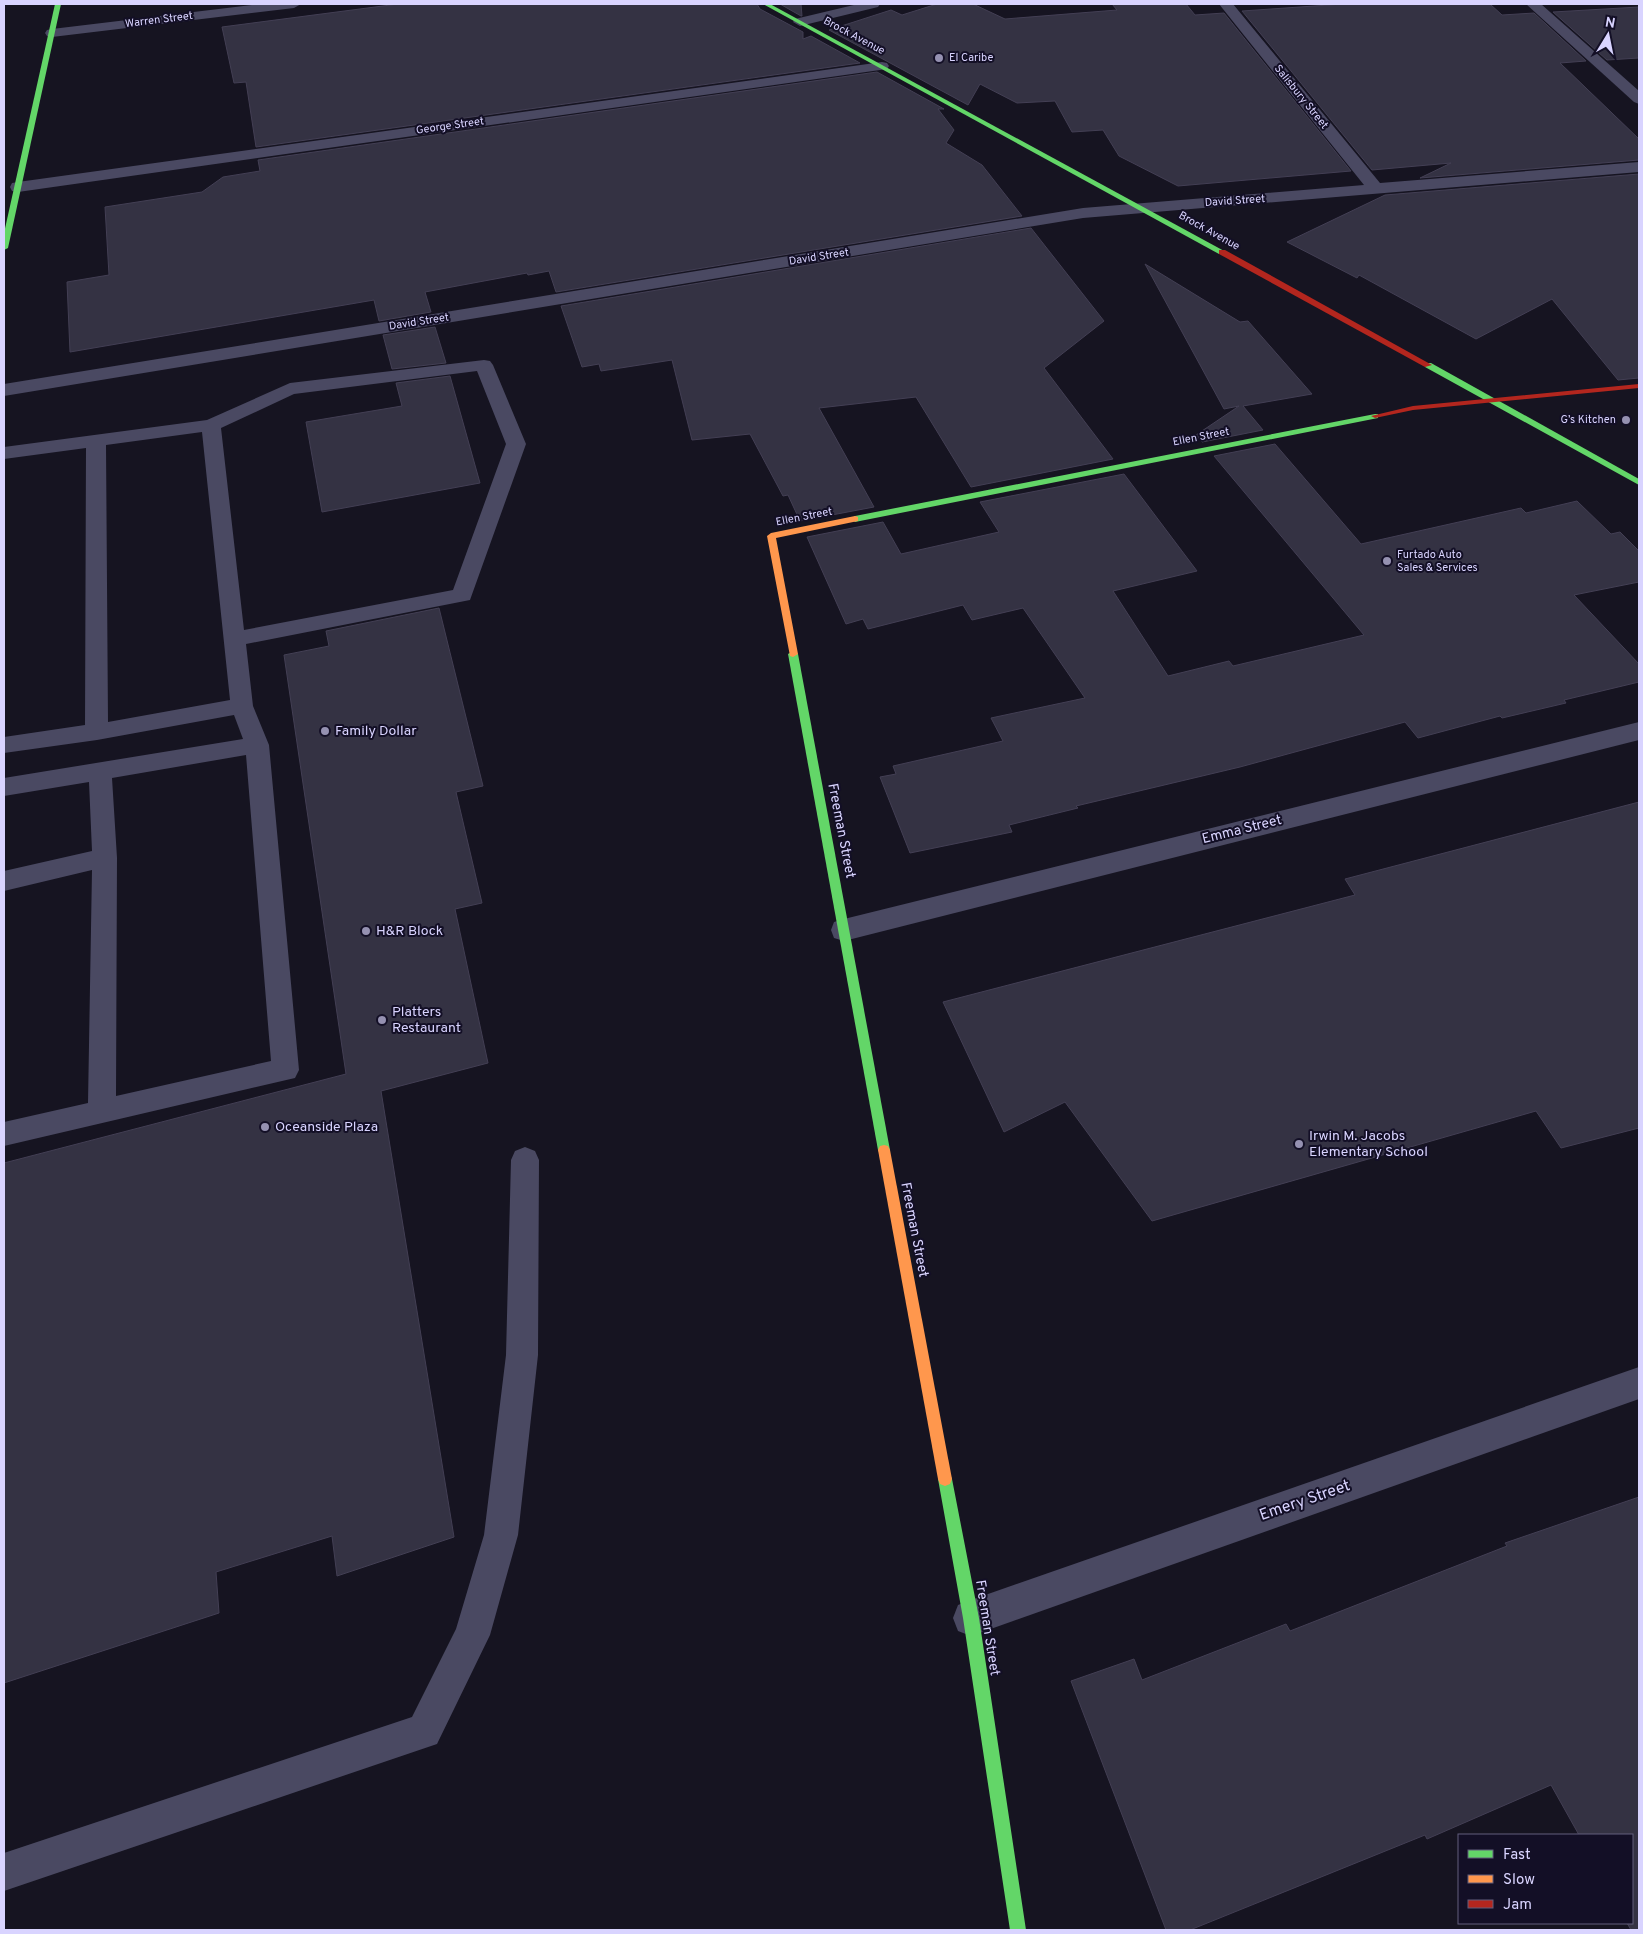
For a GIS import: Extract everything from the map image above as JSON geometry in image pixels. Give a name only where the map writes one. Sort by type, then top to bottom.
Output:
[{"type":"main road","points":[[4,248],[58,4]]},
{"type":"main road","name":"Brock Avenue","points":[[766,4],[1143,208],[1639,482]]},
{"type":"main road","name":"Ellen Street","points":[[771,536],[1413,408],[1639,386]]},
{"type":"main road","name":"Freeman Street","points":[[771,536],[971,1618],[1018,1930]]},
{"type":"street","name":"Warren Street","points":[[52,33],[294,4]]},
{"type":"street","name":"Salisbury Street","points":[[1226,4],[1376,189]]},
{"type":"street","points":[[1533,4],[1639,99]]},
{"type":"street","name":"George Street","points":[[18,187],[882,66]]},
{"type":"street","name":"David Street","points":[[4,390],[1063,217],[1143,208],[1639,167]]},
{"type":"street","name":"Emma Street","points":[[844,930],[1639,731]]},
{"type":"street","name":"Emery Street","points":[[971,1618],[1639,1383]]},
{"type":"lane","points":[[800,22],[873,4]]},
{"type":"lane","points":[[4,453],[211,425],[290,390],[484,365],[516,444],[462,595],[235,638]]},
{"type":"lane","points":[[4,1134],[285,1070],[256,745],[242,706],[211,425]]},
{"type":"lane","points":[[96,440],[97,732]]},
{"type":"lane","points":[[4,745],[97,732],[242,706]]},
{"type":"lane","points":[[4,788],[256,745]]},
{"type":"lane","points":[[100,771],[105,858],[102,1112]]},
{"type":"lane","points":[[4,881],[105,858]]},
{"type":"lane","points":[[4,1872],[424,1731],[472,1636],[501,1535],[522,1355],[525,1160]]},
{"type":"building","points":[[398,4],[757,4],[760,9],[803,32],[803,39],[811,36],[860,63],[256,147],[246,82],[234,83],[222,27]]},
{"type":"building","points":[[780,4],[801,4],[802,16],[801,16]]},
{"type":"building","points":[[937,4],[973,4],[1005,19],[1117,10],[1112,4],[1186,4],[1195,15],[1224,13],[1351,171],[1178,186],[1119,156],[1103,130],[1072,132],[1055,101],[1017,103],[980,84],[968,105],[829,30],[891,10],[902,15]]},
{"type":"building","points":[[1343,4],[1490,4],[1502,15],[1534,13],[1586,61],[1560,63],[1639,139],[1639,160],[1420,178],[1451,163],[1372,170],[1242,11]]},
{"type":"building","points":[[1639,7],[1639,58],[1607,60],[1553,12]]},
{"type":"building","points":[[877,72],[944,109],[938,109],[954,130],[946,143],[982,165],[1022,216],[556,292],[549,271],[528,275],[527,273],[425,292],[431,312],[379,321],[374,300],[70,352],[67,282],[109,275],[105,207],[202,192],[223,177],[260,171],[258,160]]},
{"type":"building","points":[[1639,174],[1639,378],[1618,380],[1552,299],[1476,339],[1359,275],[1357,278],[1287,242],[1385,195]]},
{"type":"building","points":[[1031,228],[1104,321],[1044,368],[1113,459],[971,487],[916,397],[819,408],[874,507],[800,521],[788,495],[783,496],[750,434],[692,440],[672,360],[601,371],[599,364],[582,367],[561,306]]},
{"type":"building","points":[[1145,264],[1240,322],[1248,321],[1312,394],[1243,406],[1263,430],[1202,442],[1196,435],[1239,406],[1224,409]]},
{"type":"building","points":[[435,327],[446,363],[392,369],[383,335]]},
{"type":"building","points":[[450,376],[480,483],[322,512],[306,422],[402,406],[396,383]]},
{"type":"building","points":[[1275,444],[1361,544],[1521,508],[1526,513],[1577,501],[1611,534],[1620,532],[1639,551],[1639,582],[1574,595],[1639,664],[1639,682],[1564,700],[1566,703],[1502,718],[1500,716],[1418,738],[1405,722],[1240,767],[1076,806],[1078,808],[1009,825],[1012,832],[910,853],[880,777],[896,774],[893,766],[1003,741],[991,718],[1085,698],[1023,608],[972,620],[963,605],[868,629],[863,619],[846,624],[807,537],[883,522],[901,554],[999,532],[980,502],[1124,474],[1197,571],[1113,591],[1168,676],[1229,661],[1233,666],[1364,635],[1214,456]]},
{"type":"building","name":"Oceanside Plaza","points":[[439,608],[483,786],[456,792],[482,903],[455,909],[488,1063],[381,1091],[454,1537],[337,1576],[332,1536],[216,1572],[219,1613],[4,1683],[4,1163],[346,1074],[284,655],[329,646],[326,631]]},
{"type":"building","points":[[1639,802],[1639,1128],[1561,1148],[1536,1111],[1152,1221],[1065,1102],[1004,1132],[943,1002],[1355,895],[1345,879]]},
{"type":"building","points":[[1639,1497],[1639,1930],[1631,1930],[1628,1924],[1633,1924],[1633,1834],[1578,1834],[1551,1785],[1427,1839],[1425,1835],[1190,1930],[1166,1930],[1071,1681],[1134,1659],[1142,1680],[1286,1624],[1290,1631],[1507,1546],[1505,1543]]},
{"type":"traffic: fast","points":[[4,248],[58,4]]},
{"type":"traffic: fast","points":[[766,4],[1222,252]]},
{"type":"traffic: fast","points":[[1428,365],[1639,482]]},
{"type":"traffic: fast","points":[[855,519],[1375,416]]},
{"type":"traffic: fast","points":[[793,654],[884,1150]]},
{"type":"traffic: fast","points":[[945,1479],[971,1618],[1018,1930]]},
{"type":"traffic: slow","points":[[793,654],[771,536],[855,519]]},
{"type":"traffic: slow","points":[[884,1150],[945,1479]]},
{"type":"traffic: jam","points":[[1222,252],[1428,365]]},
{"type":"traffic: jam","points":[[1375,416],[1413,408],[1639,386]]},
{"type":"place","name":"El Caribe","points":[[939,58]]},
{"type":"place","name":"G’s Kitchen","points":[[1626,420]]},
{"type":"place","name":"Furtado Auto Sales & Services","points":[[1387,561]]},
{"type":"place","name":"Family Dollar","points":[[325,731]]},
{"type":"place","name":"H&R Block","points":[[366,931]]},
{"type":"place","name":"Platters Restaurant","points":[[382,1020]]},
{"type":"place","name":"Oceanside Plaza","points":[[265,1127]]},
{"type":"place","name":"Irwin M. Jacobs Elementary School","points":[[1299,1144]]}]
